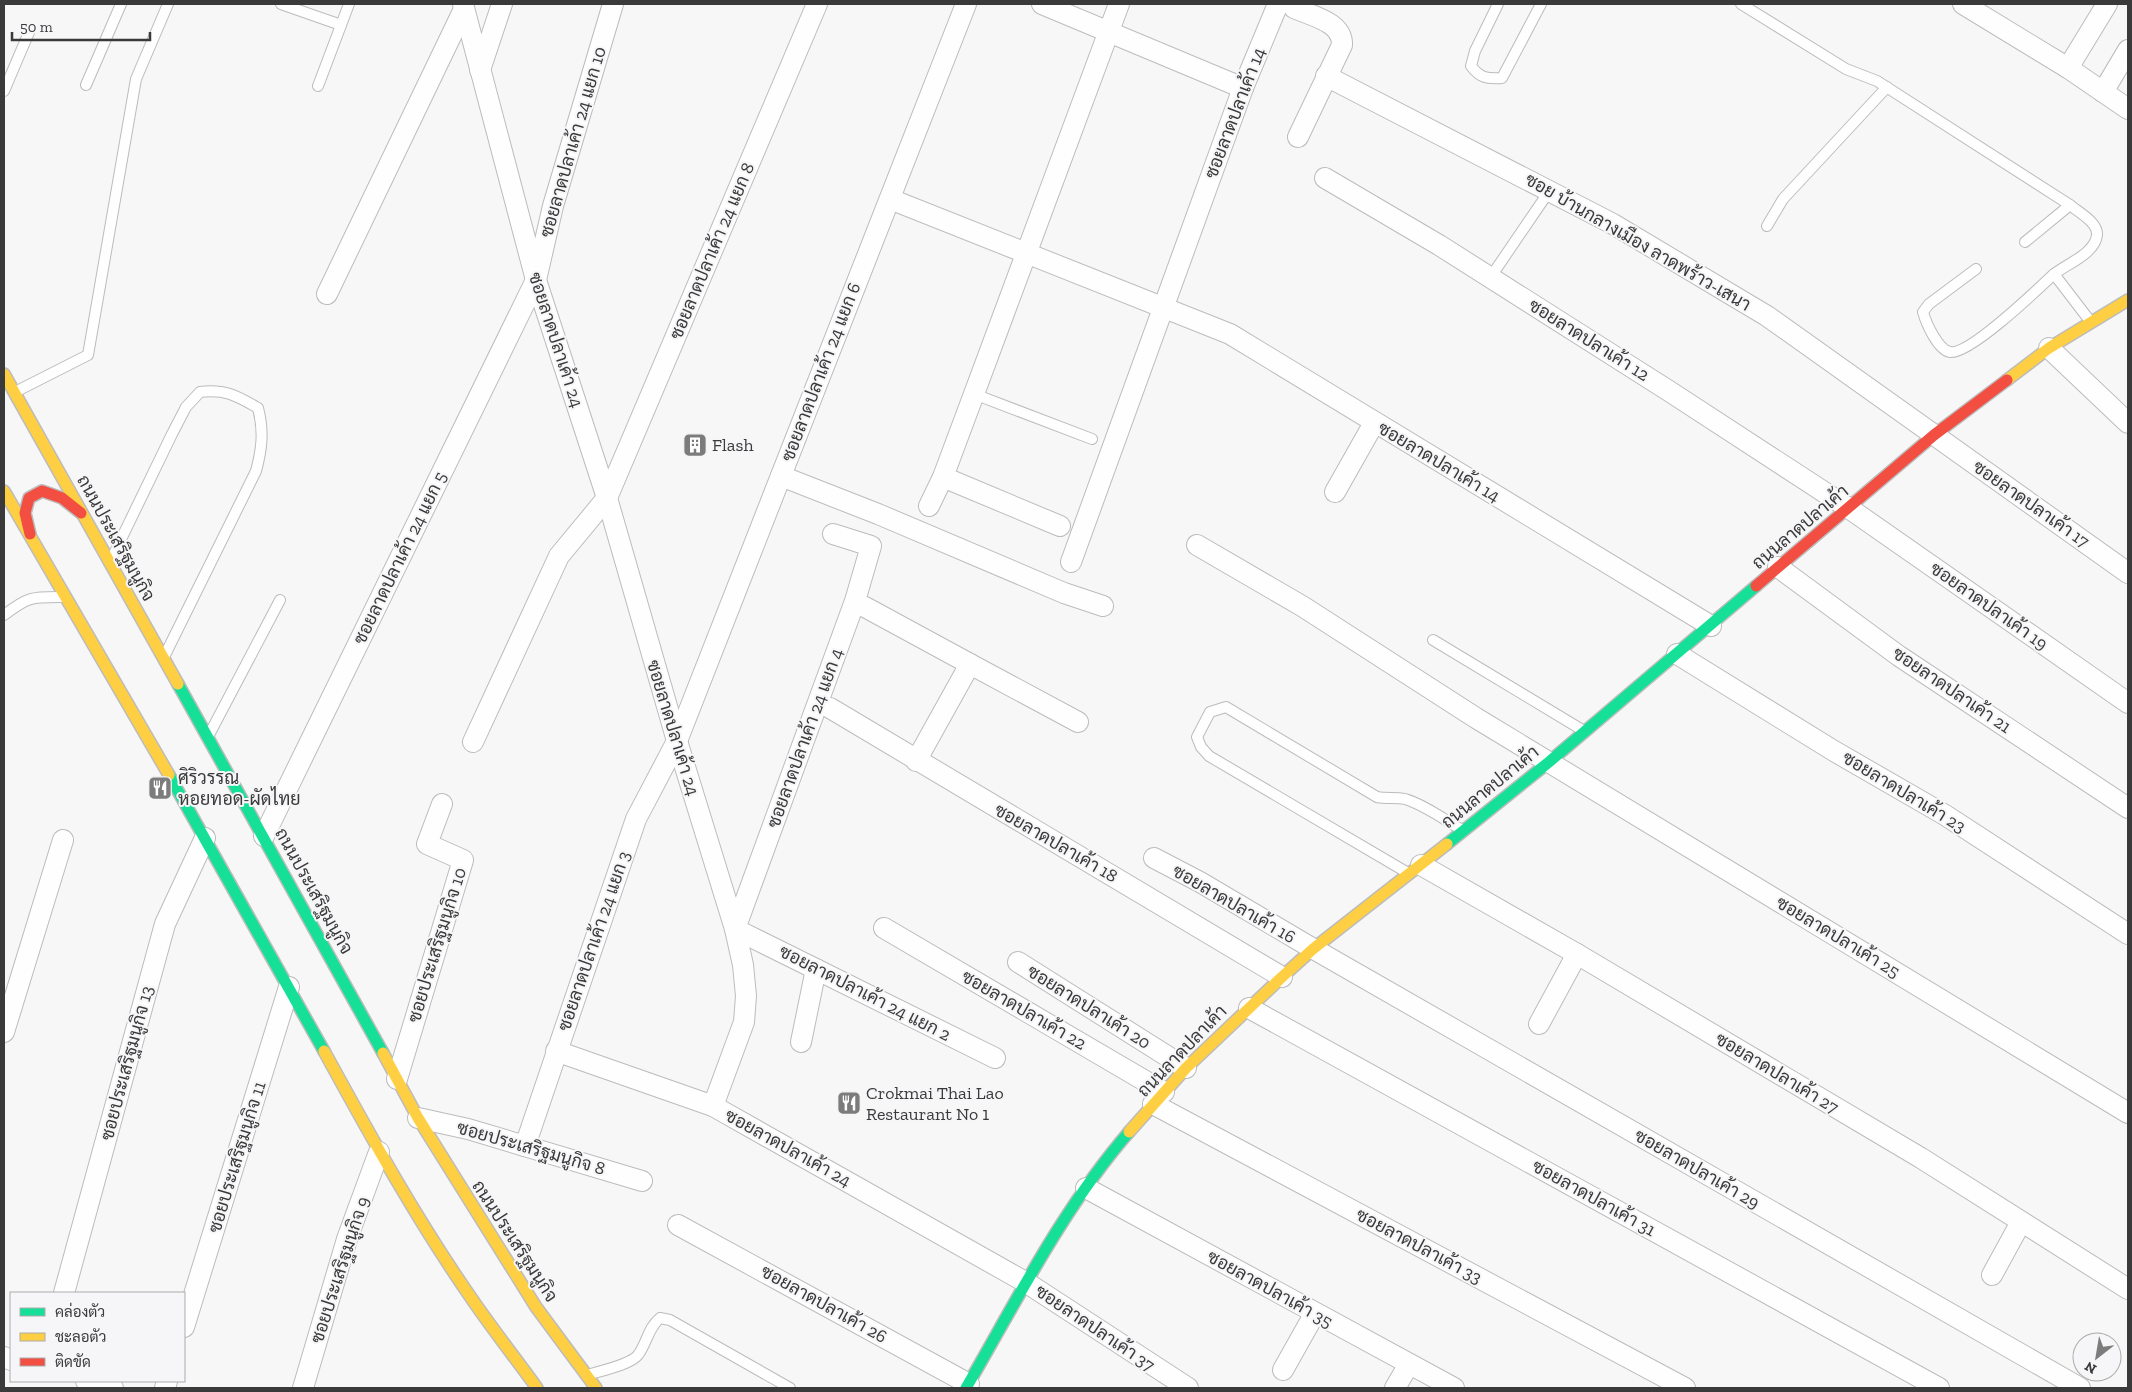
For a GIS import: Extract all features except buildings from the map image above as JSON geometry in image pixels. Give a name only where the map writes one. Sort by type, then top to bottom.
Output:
[{"type":"main road","name":"ถนนลาดปลาเค้า","points":[[968,1386],[1027,1283],[1086,1188],[1119,1144],[1186,1068],[1282,976],[1313,949],[1549,762],[1778,567],[1850,509],[1934,435],[2049,348],[2090,321],[2128,300]]},
{"type":"main road","name":"ถนนประเสริฐมนูกิจ","points":[[4,374],[207,738],[264,836],[418,1118],[536,1306],[596,1388]]},
{"type":"main road","points":[[4,491],[33,545],[205,838],[379,1152],[474,1302],[537,1388]]},
{"type":"main road","points":[[33,545],[25,512],[29,498],[42,491],[62,498],[84,515]]},
{"type":"street","points":[[480,70],[502,4]]},
{"type":"street","name":"ซอยลาดปลาเค้า 24 แยก 10","points":[[536,280],[553,206],[613,4]]},
{"type":"street","name":"ซอยลาดปลาเค้า 24 แยก 8","points":[[607,498],[818,4]]},
{"type":"street","name":"ซอยลาดปลาเค้า 24 แยก 6","points":[[676,741],[966,4]]},
{"type":"street","points":[[1042,4],[1243,88]]},
{"type":"street","points":[[929,506],[943,477],[1119,4]]},
{"type":"street","points":[[1963,4],[1991,11],[2068,68],[2128,108]]},
{"type":"street","points":[[2068,68],[2107,4]]},
{"type":"street","points":[[327,294],[464,6]]},
{"type":"street","name":"ซอยลาดปลาเค้า 24","points":[[464,6],[536,280],[607,498],[676,741],[735,928],[743,965],[746,996],[744,1022],[713,1106],[1027,1283]]},
{"type":"street","points":[[1286,6],[1335,26],[1340,31],[1342,45],[1298,137]]},
{"type":"street","name":"ซอยลาดปลาเค้า 14","points":[[1070,562],[1243,88],[1286,6]]},
{"type":"street","points":[[2103,92],[2128,50]]},
{"type":"street","name":"ซอย บ้านกลางเมือง ลาดพร้าว-เสนา","points":[[1326,76],[1613,224],[1768,316],[1934,435]]},
{"type":"street","name":"ซอยลาดปลาเค้า 12","points":[[1325,178],[1490,278],[1669,391],[1850,509]]},
{"type":"street","name":"ซอยลาดปลาเค้า 14","points":[[890,199],[1230,334],[1711,626]]},
{"type":"street","name":"ซอยลาดปลาเค้า 24 แยก 5","points":[[264,836],[536,280]]},
{"type":"street","points":[[2049,348],[2128,423]]},
{"type":"street","points":[[2128,408],[2126,412],[2128,416]]},
{"type":"street","points":[[1335,492],[1374,423]]},
{"type":"street","name":"ซอยลาดปลาเค้า 17","points":[[1934,435],[2128,573]]},
{"type":"street","points":[[781,476],[878,514],[1064,593],[1103,606]]},
{"type":"street","points":[[943,477],[1060,526]]},
{"type":"street","points":[[473,742],[559,556],[607,498]]},
{"type":"street","name":"ซอยลาดปลาเค้า 19","points":[[1850,509],[2128,703]]},
{"type":"street","name":"ซอยลาดปลาเค้า 24 แยก 4","points":[[735,928],[855,601],[871,546],[833,534]]},
{"type":"street","name":"ซอยลาดปลาเค้า 25","points":[[1197,545],[1302,606],[1549,762],[2128,1113]]},
{"type":"street","name":"ซอยลาดปลาเค้า 21","points":[[1778,567],[1899,656],[2128,808]]},
{"type":"street","points":[[865,607],[1078,722]]},
{"type":"street","name":"ซอยลาดปลาเค้า 23","points":[[1677,654],[1834,751],[1945,815],[2128,934]]},
{"type":"street","points":[[916,761],[970,664]]},
{"type":"street","name":"ซอยลาดปลาเค้า 18","points":[[830,708],[916,761],[1282,976]]},
{"type":"street","name":"ซอยลาดปลาเค้า 24 แยก 3","points":[[525,1146],[636,819],[676,741]]},
{"type":"street","name":"ซอยประเสริฐมนูกิจ 10","points":[[397,1079],[464,860],[427,844],[442,804]]},
{"type":"street","name":"ซอยประเสริฐมนูกิจ 13","points":[[64,1292],[166,924],[205,838]]},
{"type":"street","points":[[4,1032],[63,840]]},
{"type":"street","name":"ซอยลาดปลาเค้า 16","points":[[1154,858],[1200,882],[1313,949]]},
{"type":"street","name":"ซอยลาดปลาเค้า 27","points":[[1415,870],[1577,954],[1912,1153],[2128,1289]]},
{"type":"street","name":"ซอยลาดปลาเค้า 24 แยก 2","points":[[735,928],[995,1058]]},
{"type":"street","name":"ซอยลาดปลาเค้า 22","points":[[884,928],[1158,1098]]},
{"type":"street","name":"ซอยลาดปลาเค้า 29","points":[[1313,949],[2080,1388]]},
{"type":"street","points":[[1539,1024],[1577,954]]},
{"type":"street","name":"ซอยลาดปลาเค้า 20","points":[[1018,962],[1186,1068]]},
{"type":"street","points":[[801,1042],[816,969]]},
{"type":"street","name":"ซอยประเสริฐมนูกิจ 11","points":[[185,1324],[289,987]]},
{"type":"street","name":"ซอยลาดปลาเค้า 31","points":[[1249,1008],[1939,1388]]},
{"type":"street","points":[[556,1051],[713,1106]]},
{"type":"street","name":"ซอยลาดปลาเค้า 33","points":[[1158,1098],[1685,1388]]},
{"type":"street","name":"ซอยประเสริฐมนูกิจ 8","points":[[418,1118],[525,1146],[642,1181]]},
{"type":"street","name":"ซอยประเสริฐมนูกิจ 9","points":[[306,1387],[347,1239],[379,1152]]},
{"type":"street","name":"ซอยลาดปลาเค้า 35","points":[[1086,1188],[1454,1388]]},
{"type":"street","points":[[1992,1275],[2021,1222]]},
{"type":"street","name":"ซอยลาดปลาเค้า 26","points":[[678,1224],[968,1386]]},
{"type":"street","name":"ซอยลาดปลาเค้า 37","points":[[1027,1283],[1188,1388]]},
{"type":"street","points":[[1283,1370],[1315,1313]]},
{"type":"street","points":[[1395,1388],[1409,1364]]},
{"type":"street","points":[[90,1382],[112,1388]]},
{"type":"lane","points":[[86,85],[121,4]]},
{"type":"lane","points":[[14,393],[88,355],[136,79],[168,4]]},
{"type":"lane","points":[[281,4],[341,25]]},
{"type":"lane","points":[[318,86],[349,4]]},
{"type":"lane","points":[[1498,4],[1475,51],[1471,66],[1478,75],[1488,79],[1502,78],[1541,4]]},
{"type":"lane","points":[[1741,4],[1846,68],[1877,81],[2070,205],[2091,222],[2097,234],[2091,248],[2054,274],[2028,299],[1980,338],[1965,349],[1951,352],[1942,348],[1923,312],[1929,304],[1976,269]]},
{"type":"lane","points":[[4,91],[30,30]]},
{"type":"lane","points":[[1767,226],[1783,199],[1887,88]]},
{"type":"lane","points":[[1490,278],[1550,190]]},
{"type":"lane","points":[[2025,242],[2070,205]]},
{"type":"lane","points":[[2054,274],[2090,321]]},
{"type":"lane","points":[[110,563],[186,407],[200,392],[216,390],[237,396],[258,408],[262,423],[262,446],[256,471],[163,658]]},
{"type":"lane","points":[[974,394],[1092,439]]},
{"type":"lane","points":[[4,615],[23,601],[37,597],[64,597]]},
{"type":"lane","points":[[207,738],[280,600]]},
{"type":"lane","points":[[1433,640],[1585,732]]},
{"type":"lane","points":[[1415,870],[1209,756],[1201,747],[1197,736],[1210,712],[1226,707],[1377,797],[1403,799],[1413,802],[1464,831]]},
{"type":"lane","points":[[586,1375],[621,1365],[637,1356],[654,1323],[660,1318],[670,1320],[790,1388]]},
{"type":"traffic: fast","points":[[1447,844],[1549,762],[1756,586]]},
{"type":"traffic: fast","points":[[178,684],[383,1053]]},
{"type":"traffic: fast","points":[[169,775],[324,1051]]},
{"type":"traffic: fast","points":[[966,1388],[1022,1289],[1062,1224],[1105,1161],[1129,1132]]},
{"type":"traffic: slow","points":[[2007,380],[2049,348],[2128,300]]},
{"type":"traffic: slow","points":[[4,374],[178,684]]},
{"type":"traffic: slow","points":[[4,491],[169,775]]},
{"type":"traffic: slow","points":[[1129,1132],[1186,1068],[1282,977],[1313,949],[1447,844]]},
{"type":"traffic: slow","points":[[324,1051],[377,1147],[453,1272],[537,1388]]},
{"type":"traffic: slow","points":[[383,1053],[418,1118],[536,1307],[596,1388]]},
{"type":"traffic: jam","points":[[1756,586],[1934,435],[2007,380]]},
{"type":"traffic: jam","points":[[30,534],[25,513],[29,498],[42,491],[62,498],[81,513]]},
{"type":"place","name":"Flash","points":[[695,445]]},
{"type":"place","name":"ศิริวรรณ หอยทอด-ผัดไทย","points":[[160,788]]},
{"type":"place","name":"Crokmai Thai Lao Restaurant No 1","points":[[849,1103]]}]
